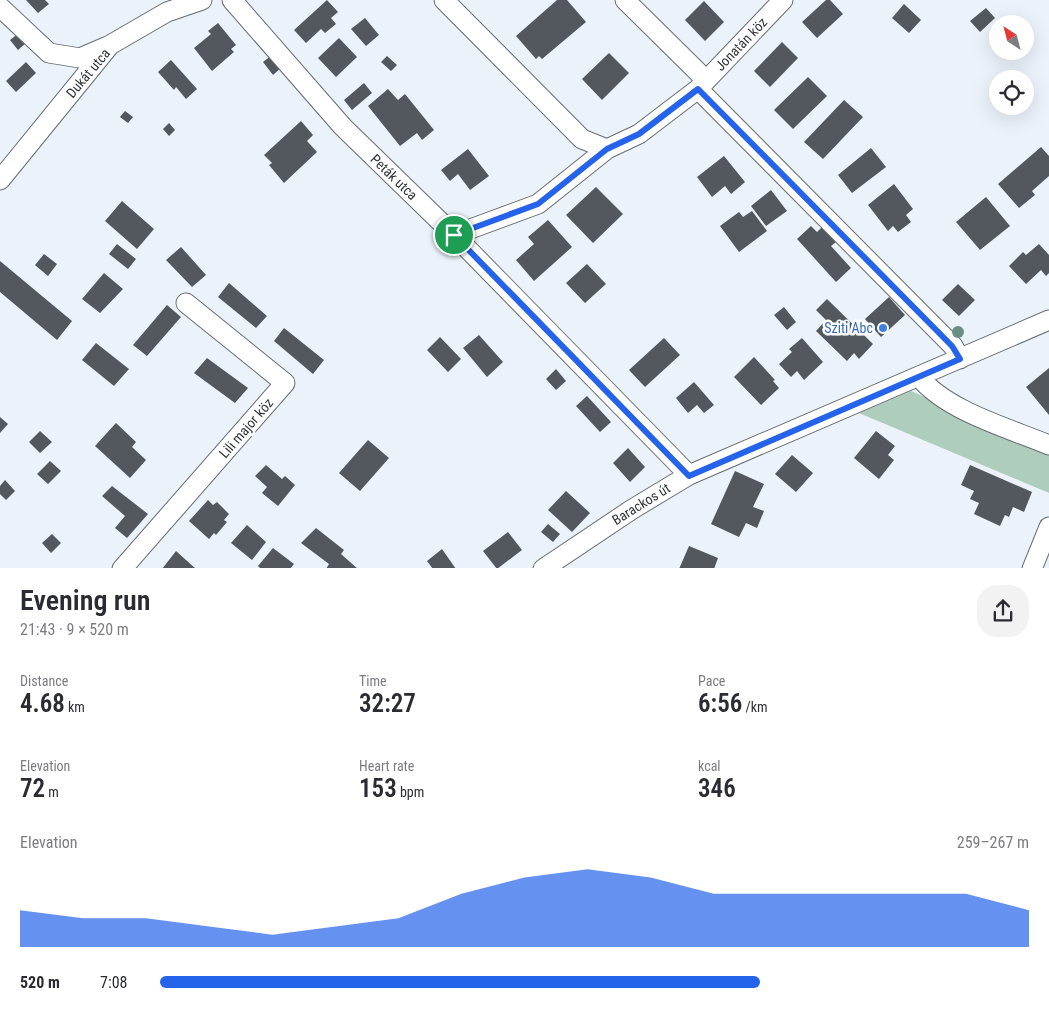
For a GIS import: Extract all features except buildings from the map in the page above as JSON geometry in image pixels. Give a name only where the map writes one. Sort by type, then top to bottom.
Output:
[{"type":"street","name":"Dukát utca","points":[[0,180],[110,45],[167,12],[202,0]]},
{"type":"street","name":"Peták utca","points":[[232,0],[342,127],[454,235],[689,476]]},
{"type":"street","points":[[444,0],[582,139],[607,149]]},
{"type":"street","points":[[625,0],[702,84],[952,346],[960,359]]},
{"type":"street","name":"Jonatán köz","points":[[454,235],[538,204],[607,149],[639,134],[702,84],[783,0]]},
{"type":"street","points":[[0,8],[49,54],[80,58],[110,45]]},
{"type":"street","name":"Lili major köz","points":[[122,568],[285,383],[186,303]]},
{"type":"street","name":"Barackos út","points":[[554,566],[689,476],[1049,320]]},
{"type":"street","points":[[919,377],[929,389],[945,402],[1049,446]]},
{"type":"street","points":[[1032,568],[1049,526]]},
{"type":"green space","points":[[911,391],[1049,452],[1049,493],[859,413]]},
{"type":"place","name":"Sziti Abc","points":[[883,328]]},
{"type":"route","points":[[698,89],[952,346],[960,359],[689,476],[454,235],[538,204],[607,149],[639,134],[698,89]]}]
